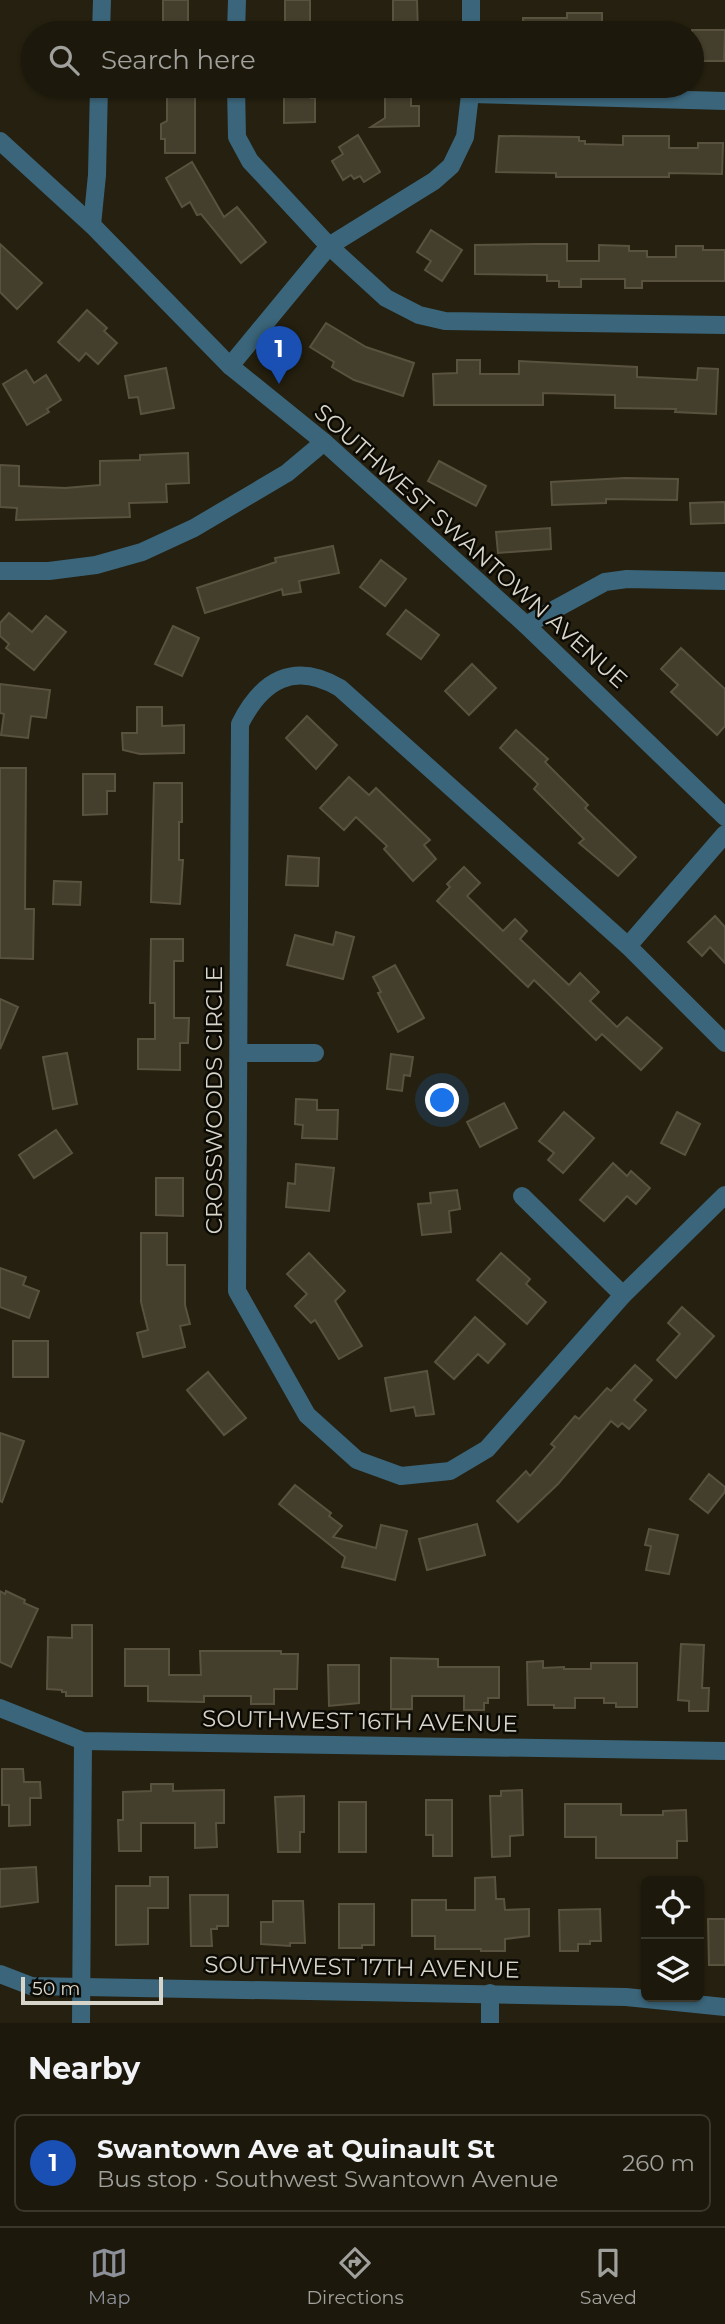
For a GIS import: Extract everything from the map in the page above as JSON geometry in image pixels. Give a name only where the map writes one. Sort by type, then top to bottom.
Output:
[{"type":"street","points":[[101,21],[102,0]]},
{"type":"street","points":[[236,21],[237,0]]},
{"type":"street","points":[[471,0],[471,21]]},
{"type":"street","points":[[92,226],[100,98]]},
{"type":"street","points":[[236,98],[237,137],[250,160],[329,246],[386,298],[419,315],[444,321],[725,325]]},
{"type":"street","points":[[230,366],[329,246],[434,181],[451,166],[465,137],[470,98]]},
{"type":"street","points":[[656,98],[725,101]]},
{"type":"street","name":"SOUTHWEST SWANTOWN AVENUE","points":[[0,141],[92,226],[230,366],[324,442],[526,625],[725,817]]},
{"type":"street","points":[[0,571],[49,571],[96,565],[142,552],[194,528],[287,473],[324,442]]},
{"type":"street","points":[[526,625],[605,582],[627,579],[725,581]]},
{"type":"street","name":"CROSSWOODS CIRCLE","points":[[725,1042],[628,946],[340,688],[322,677],[289,676],[262,691],[251,703],[240,724],[237,1291],[307,1416],[357,1460],[401,1476],[450,1471],[487,1449],[623,1295],[725,1195]]},
{"type":"street","points":[[628,946],[725,834]]},
{"type":"street","points":[[239,1053],[315,1053]]},
{"type":"street","points":[[522,1196],[623,1295]]},
{"type":"street","name":"SOUTHWEST 16TH AVENUE","points":[[0,1708],[83,1741],[725,1751]]},
{"type":"street","points":[[81,2023],[83,1741]]},
{"type":"street","name":"SOUTHWEST 17TH AVENUE","points":[[0,1974],[31,1986],[626,1997],[725,2007]]},
{"type":"street","points":[[490,1993],[490,2023]]},
{"type":"building","points":[[163,0],[188,0],[188,21],[163,21]]},
{"type":"building","points":[[285,0],[310,0],[310,21],[285,21]]},
{"type":"building","points":[[393,0],[417,0],[418,21],[393,21]]},
{"type":"building","points":[[567,13],[602,13],[602,21],[523,21],[523,18],[567,18]]},
{"type":"building","points":[[704,30],[725,30],[724,61],[704,61]]},
{"type":"building","points":[[167,98],[195,98],[195,153],[165,153],[161,124],[167,121]]},
{"type":"building","points":[[284,98],[315,98],[315,122],[284,123]]},
{"type":"building","points":[[385,98],[411,98],[411,106],[419,106],[419,126],[371,127],[385,118]]},
{"type":"building","points":[[358,135],[380,172],[364,182],[360,176],[354,179],[351,175],[343,180],[332,161],[343,154],[339,147]]},
{"type":"building","points":[[499,136],[579,137],[579,141],[585,141],[585,144],[623,145],[623,136],[669,136],[669,148],[698,148],[698,143],[723,143],[722,174],[556,177],[556,173],[496,172]]},
{"type":"building","points":[[192,162],[224,217],[237,207],[266,242],[241,263],[201,214],[197,215],[190,202],[182,207],[166,178]]},
{"type":"building","points":[[431,230],[462,250],[442,281],[425,270],[431,261],[417,252]]},
{"type":"building","points":[[0,244],[42,283],[17,309],[0,292]]},
{"type":"building","points":[[567,244],[567,261],[599,261],[599,245],[629,246],[629,251],[647,251],[647,257],[676,257],[676,246],[703,246],[703,250],[725,250],[725,281],[642,281],[642,288],[625,288],[625,279],[581,279],[581,287],[559,287],[559,281],[547,281],[547,275],[475,274],[475,245]]},
{"type":"building","points":[[87,310],[107,328],[104,331],[117,343],[98,364],[86,353],[79,361],[58,342]]},
{"type":"building","points":[[326,323],[366,347],[414,363],[403,396],[354,380],[332,367],[334,362],[310,347]]},
{"type":"building","points":[[457,360],[480,360],[480,374],[519,374],[519,361],[637,367],[637,377],[697,380],[698,368],[718,369],[716,414],[675,412],[676,409],[615,408],[615,395],[543,393],[543,405],[434,405],[433,374],[457,373]]},
{"type":"building","points":[[166,368],[174,408],[141,414],[138,397],[129,398],[125,376]]},
{"type":"building","points":[[26,370],[34,383],[46,375],[61,400],[47,409],[49,412],[27,425],[3,384]]},
{"type":"building","points":[[188,453],[189,483],[166,484],[167,502],[129,503],[130,517],[16,520],[17,508],[0,507],[0,465],[19,466],[19,486],[65,488],[100,485],[100,461],[140,460],[140,455]]},
{"type":"building","points":[[439,461],[486,486],[476,506],[428,481]]},
{"type":"building","points":[[625,478],[678,479],[677,500],[606,499],[606,503],[552,505],[551,482]]},
{"type":"building","points":[[725,502],[725,523],[691,524],[690,503]]},
{"type":"building","points":[[550,528],[551,549],[498,553],[496,532]]},
{"type":"building","points":[[333,546],[339,573],[299,581],[301,592],[283,595],[282,589],[205,613],[197,588],[276,562],[275,558]]},
{"type":"building","points":[[381,560],[406,579],[385,606],[360,587]]},
{"type":"building","points":[[406,610],[439,635],[421,659],[387,634]]},
{"type":"building","points":[[9,613],[32,632],[46,616],[66,632],[34,670],[6,648],[9,644],[0,636],[0,623]]},
{"type":"building","points":[[173,626],[199,638],[182,676],[155,664]]},
{"type":"building","points":[[681,648],[725,689],[725,726],[717,735],[671,692],[678,685],[661,669]]},
{"type":"building","points":[[472,664],[496,688],[469,715],[445,691]]},
{"type":"building","points":[[0,684],[50,690],[46,718],[31,716],[28,738],[1,735],[4,714],[0,713]]},
{"type":"building","points":[[137,707],[162,707],[162,726],[184,725],[184,753],[140,754],[123,750],[122,733],[137,733]]},
{"type":"building","points":[[307,716],[337,745],[316,769],[286,738]]},
{"type":"building","points":[[516,730],[548,759],[545,762],[588,805],[585,808],[636,857],[618,876],[579,843],[584,839],[534,789],[538,784],[500,748]]},
{"type":"building","points":[[0,768],[26,768],[25,909],[34,909],[33,959],[0,958]]},
{"type":"building","points":[[83,774],[115,774],[115,791],[107,791],[107,814],[83,815]]},
{"type":"building","points":[[349,777],[369,795],[376,788],[430,840],[424,845],[436,859],[413,881],[384,849],[387,846],[356,817],[344,830],[320,808]]},
{"type":"building","points":[[154,783],[182,783],[182,822],[179,822],[179,860],[183,860],[180,904],[151,902]]},
{"type":"building","points":[[288,856],[319,858],[318,886],[286,885]]},
{"type":"building","points":[[464,867],[480,883],[467,896],[503,931],[515,919],[527,931],[520,939],[569,985],[580,973],[599,992],[590,1001],[617,1027],[627,1017],[662,1048],[641,1070],[602,1034],[596,1040],[534,980],[528,987],[437,901],[450,887],[447,884]]},
{"type":"building","points":[[54,881],[81,882],[80,905],[53,904]]},
{"type":"building","points":[[715,916],[725,927],[725,963],[710,947],[702,956],[688,942]]},
{"type":"building","points":[[336,932],[354,937],[343,979],[287,965],[295,935],[333,945]]},
{"type":"building","points":[[151,939],[183,939],[183,961],[174,961],[174,1018],[189,1018],[188,1043],[180,1043],[180,1070],[138,1069],[138,1039],[155,1039],[155,1003],[150,1003]]},
{"type":"building","points":[[395,965],[424,1018],[398,1032],[373,977]]},
{"type":"building","points":[[0,999],[18,1007],[0,1049]]},
{"type":"building","points":[[67,1053],[77,1104],[53,1109],[43,1057]]},
{"type":"building","points":[[391,1054],[413,1057],[410,1076],[404,1075],[402,1091],[387,1089]]},
{"type":"building","points":[[296,1099],[317,1100],[317,1110],[338,1110],[337,1139],[302,1138],[303,1125],[295,1124]]},
{"type":"building","points":[[504,1103],[517,1128],[480,1147],[467,1122]]},
{"type":"building","points":[[564,1112],[594,1138],[563,1173],[548,1160],[554,1153],[539,1141]]},
{"type":"building","points":[[677,1112],[700,1124],[685,1155],[661,1143]]},
{"type":"building","points":[[56,1130],[72,1153],[34,1178],[19,1155]]},
{"type":"building","points":[[613,1163],[627,1176],[631,1171],[650,1188],[636,1204],[627,1196],[604,1221],[580,1200]]},
{"type":"building","points":[[296,1164],[334,1168],[329,1211],[286,1207],[288,1183],[295,1184]]},
{"type":"building","points":[[156,1178],[183,1178],[183,1216],[156,1215]]},
{"type":"building","points":[[457,1190],[460,1209],[449,1211],[451,1232],[422,1235],[418,1204],[431,1203],[430,1193]]},
{"type":"building","points":[[141,1233],[167,1233],[167,1265],[185,1265],[185,1305],[190,1324],[180,1326],[185,1347],[143,1357],[137,1333],[148,1330],[141,1302]]},
{"type":"building","points":[[309,1253],[345,1291],[335,1301],[362,1346],[339,1359],[315,1320],[311,1323],[295,1306],[307,1294],[287,1274]]},
{"type":"building","points":[[501,1253],[530,1279],[526,1284],[546,1302],[527,1324],[477,1280]]},
{"type":"building","points":[[0,1268],[26,1277],[23,1285],[39,1291],[29,1318],[0,1307]]},
{"type":"building","points":[[682,1307],[714,1336],[676,1378],[657,1360],[680,1334],[668,1323]]},
{"type":"building","points":[[475,1317],[505,1344],[488,1363],[478,1354],[454,1379],[435,1362]]},
{"type":"building","points":[[13,1341],[48,1341],[48,1377],[13,1377]]},
{"type":"building","points":[[635,1365],[652,1380],[634,1400],[646,1410],[629,1429],[622,1423],[618,1427],[611,1421],[558,1484],[518,1522],[497,1501],[526,1471],[530,1476],[555,1447],[551,1444],[575,1416],[579,1419],[607,1388],[611,1391]]},
{"type":"building","points":[[427,1371],[434,1414],[416,1416],[414,1407],[391,1411],[385,1378]]},
{"type":"building","points":[[208,1372],[246,1418],[224,1435],[187,1390]]},
{"type":"building","points":[[0,1433],[24,1441],[2,1502],[0,1501]]},
{"type":"building","points":[[709,1474],[725,1487],[725,1492],[708,1513],[690,1499]]},
{"type":"building","points":[[295,1485],[331,1513],[329,1516],[342,1526],[333,1537],[376,1548],[381,1525],[407,1531],[395,1580],[342,1567],[345,1557],[279,1504]]},
{"type":"building","points":[[477,1524],[485,1555],[427,1570],[419,1539]]},
{"type":"building","points":[[649,1529],[678,1535],[669,1574],[646,1570],[651,1546],[645,1545]]},
{"type":"building","points":[[0,1591],[25,1600],[24,1603],[38,1609],[11,1667],[0,1662]]},
{"type":"building","points":[[72,1625],[92,1625],[92,1696],[66,1696],[66,1692],[62,1690],[47,1689],[48,1637],[72,1638]]},
{"type":"building","points":[[681,1644],[704,1645],[702,1688],[709,1688],[708,1711],[689,1711],[689,1701],[678,1700]]},
{"type":"building","points":[[125,1649],[169,1649],[169,1675],[201,1675],[200,1651],[281,1651],[281,1654],[298,1654],[297,1689],[274,1689],[274,1704],[251,1704],[251,1696],[204,1696],[204,1702],[148,1701],[148,1686],[125,1686]]},
{"type":"building","points":[[391,1658],[438,1659],[438,1667],[499,1667],[499,1698],[488,1698],[488,1703],[484,1703],[484,1710],[464,1710],[464,1696],[412,1696],[412,1709],[391,1709]]},
{"type":"building","points":[[543,1661],[543,1668],[564,1669],[591,1669],[591,1663],[637,1663],[637,1707],[616,1707],[616,1703],[604,1703],[604,1698],[575,1698],[575,1708],[528,1705],[527,1662]]},
{"type":"building","points":[[328,1665],[359,1665],[359,1703],[329,1706]]},
{"type":"building","points":[[2,1769],[23,1769],[24,1782],[40,1782],[41,1798],[30,1798],[30,1825],[9,1826],[9,1805],[2,1805]]},
{"type":"building","points":[[151,1784],[173,1784],[173,1791],[224,1790],[224,1823],[216,1823],[217,1847],[195,1848],[195,1823],[141,1823],[141,1851],[119,1851],[118,1820],[123,1820],[123,1792],[151,1791]]},
{"type":"building","points":[[522,1790],[523,1835],[510,1836],[510,1856],[492,1857],[490,1796],[501,1796],[501,1791]]},
{"type":"building","points":[[304,1796],[304,1832],[300,1832],[300,1852],[278,1852],[275,1797]]},
{"type":"building","points":[[426,1800],[452,1800],[452,1856],[433,1856],[433,1835],[426,1835]]},
{"type":"building","points":[[339,1802],[366,1802],[366,1852],[339,1852]]},
{"type":"building","points":[[565,1804],[621,1804],[621,1815],[663,1815],[663,1811],[686,1810],[687,1841],[677,1841],[677,1858],[596,1858],[596,1837],[565,1837]]},
{"type":"building","points":[[36,1867],[38,1902],[0,1907],[0,1869]]},
{"type":"building","points":[[150,1877],[168,1877],[168,1908],[148,1908],[148,1944],[116,1945],[116,1886],[150,1886]]},
{"type":"building","points":[[495,1877],[496,1899],[504,1899],[505,1910],[529,1909],[529,1936],[505,1939],[505,1951],[481,1951],[435,1949],[435,1936],[412,1936],[412,1900],[446,1900],[446,1910],[475,1910],[475,1878]]},
{"type":"building","points":[[190,1895],[228,1895],[228,1926],[211,1929],[212,1946],[191,1946]]},
{"type":"building","points":[[273,1901],[303,1901],[305,1943],[290,1943],[290,1946],[261,1944],[261,1922],[273,1922]]},
{"type":"building","points":[[339,1904],[374,1904],[374,1945],[339,1948]]},
{"type":"building","points":[[600,1909],[601,1941],[578,1944],[578,1951],[560,1951],[559,1910]]},
{"type":"building","points":[[708,1919],[725,1919],[725,1965],[709,1965]]},
{"type":"place","name":"Swantown Ave at Quinault St","points":[[279,384]]}]
